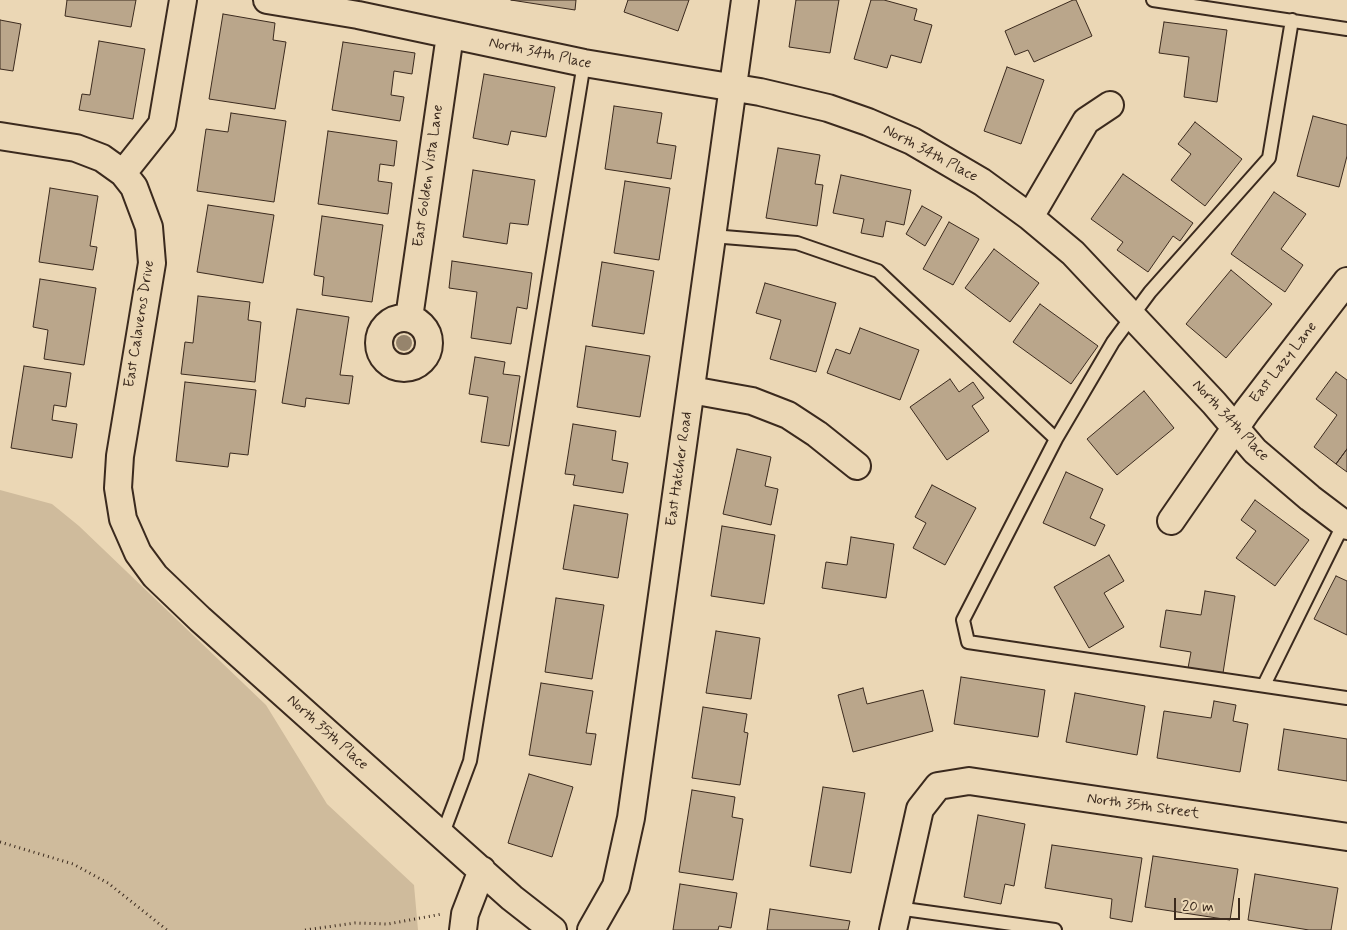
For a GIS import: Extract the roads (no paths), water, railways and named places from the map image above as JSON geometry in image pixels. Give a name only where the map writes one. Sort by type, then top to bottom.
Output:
[{"type":"street","points":[[0,136],[76,148],[102,158],[123,173],[162,124],[183,0]]},
{"type":"street","name":"North 34th Place","points":[[267,0],[358,15],[584,63],[732,88],[820,106],[868,122],[912,141],[982,182],[1030,217],[1073,253],[1236,428],[1256,452],[1346,523]]},
{"type":"street","name":"East Hatcher Road","points":[[591,930],[616,886],[625,850],[745,0]]},
{"type":"street","name":"East Golden Vista Lane","points":[[409,318],[450,35]]},
{"type":"street","points":[[1030,217],[1086,121],[1110,105]]},
{"type":"street","name":"East Calaveros Drive","points":[[123,173],[134,187],[149,227],[152,262],[120,456],[118,488],[123,519]]},
{"type":"street","name":"East Lazy Lane","points":[[1171,521],[1236,428],[1347,281]]},
{"type":"street","points":[[691,390],[752,401],[788,414],[857,466]]},
{"type":"street","name":"North 35th Place","points":[[123,519],[138,553],[155,576],[442,836],[553,930]]},
{"type":"street","name":"North 35th Street","points":[[895,919],[920,809],[938,786],[969,781],[1347,837]]},
{"type":"street","points":[[464,922],[482,870]]},
{"type":"lane","points":[[1153,0],[1347,28]]},
{"type":"lane","points":[[1292,20],[1269,158],[1150,292],[1113,342],[1056,439],[963,620],[968,642],[1347,698]]},
{"type":"lane","points":[[442,836],[470,761],[584,63]]},
{"type":"lane","points":[[712,236],[797,243],[878,271],[1056,439]]},
{"type":"lane","points":[[1264,685],[1346,523]]},
{"type":"lane","points":[[895,919],[1055,930]]}]
